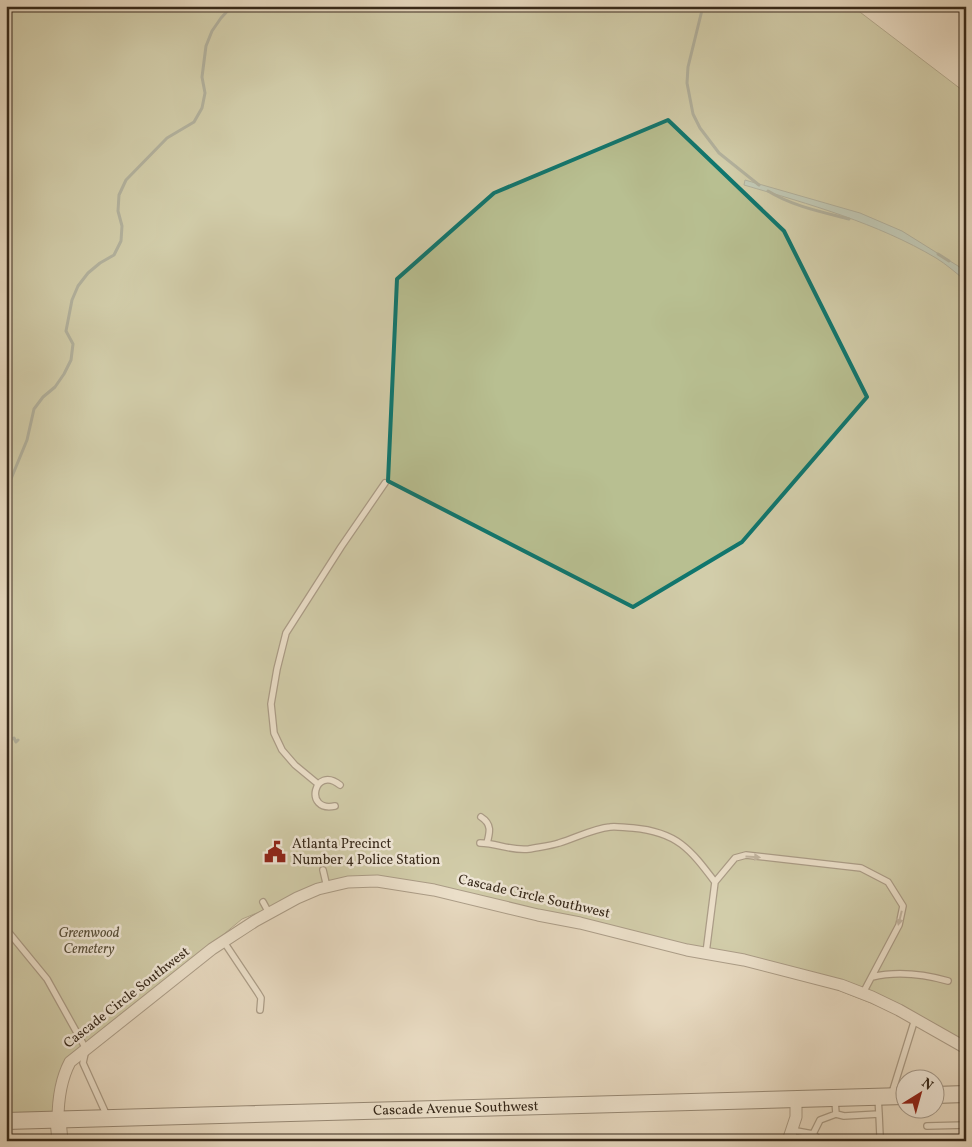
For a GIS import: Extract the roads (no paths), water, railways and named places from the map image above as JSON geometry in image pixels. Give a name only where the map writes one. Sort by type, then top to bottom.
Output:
[{"type":"main road","points":[[944,1095],[966,1094]]},
{"type":"main road","name":"Cascade Avenue Southwest","points":[[6,1121],[891,1096]]},
{"type":"street","name":"Cascade Circle Southwest","points":[[58,1120],[58,1104],[66,1069],[70,1062],[224,942],[298,898],[327,887],[348,882],[377,881],[434,890],[706,953],[744,960],[841,985],[863,993],[915,1019],[966,1048]]},
{"type":"street","points":[[789,1136],[796,1117],[796,1099]]},
{"type":"street","points":[[58,1120],[60,1141]]},
{"type":"lane","points":[[318,784],[295,765],[282,750],[274,733],[271,704],[277,669],[286,633],[385,483]]},
{"type":"lane","points":[[335,806],[329,808],[318,802],[315,790],[323,780],[330,779],[340,784]]},
{"type":"lane","points":[[481,818],[487,821],[490,830],[487,843]]},
{"type":"lane","points":[[480,843],[509,849],[528,849],[559,843],[610,826],[642,829],[664,834],[677,840],[698,859],[715,882]]},
{"type":"lane","points":[[706,953],[715,882],[735,858],[746,856],[861,868],[888,882],[903,906],[899,925],[863,993]]},
{"type":"lane","points":[[323,870],[327,887]]},
{"type":"lane","points":[[263,902],[269,914]]},
{"type":"lane","points":[[6,929],[47,979],[86,1049],[82,1063],[108,1118]]},
{"type":"lane","points":[[224,942],[261,998],[260,1010]]},
{"type":"lane","points":[[872,977],[884,974],[917,974],[948,980]]},
{"type":"lane","points":[[880,1136],[879,1114],[891,1096],[915,1019]]},
{"type":"lane","points":[[835,1098],[836,1114]]},
{"type":"lane","points":[[814,1134],[820,1120],[836,1114],[844,1116],[879,1114]]},
{"type":"lane","points":[[927,1126],[966,1125]]},
{"type":"lane","points":[[789,1136],[814,1134],[821,1141]]},
{"type":"water","points":[[745,180],[860,213],[902,231],[966,271],[966,281],[936,258],[890,234],[842,216],[744,185]]},
{"type":"waterway","points":[[6,491],[27,440],[34,409],[43,397],[55,387],[71,360],[73,344],[66,331],[72,300],[78,286],[88,273],[114,255],[121,241],[122,226],[118,211],[119,195],[126,180],[167,138],[194,122],[202,108],[205,93],[202,77],[206,46],[212,31],[232,6]]},
{"type":"waterway","points":[[703,6],[688,67],[687,83],[693,114],[700,128],[719,153],[759,185]]},
{"type":"waterway","points":[[768,191],[797,205],[849,219]]},
{"type":"waterway","points":[[938,254],[949,261]]},
{"type":"waterway","points":[[6,732],[16,742],[18,740]]},
{"type":"place","name":"Atlanta Precinct Number 4 Police Station","points":[[275,852]]},
{"type":"park label","name":"Greenwood Cemetery","points":[[89,942]]}]
